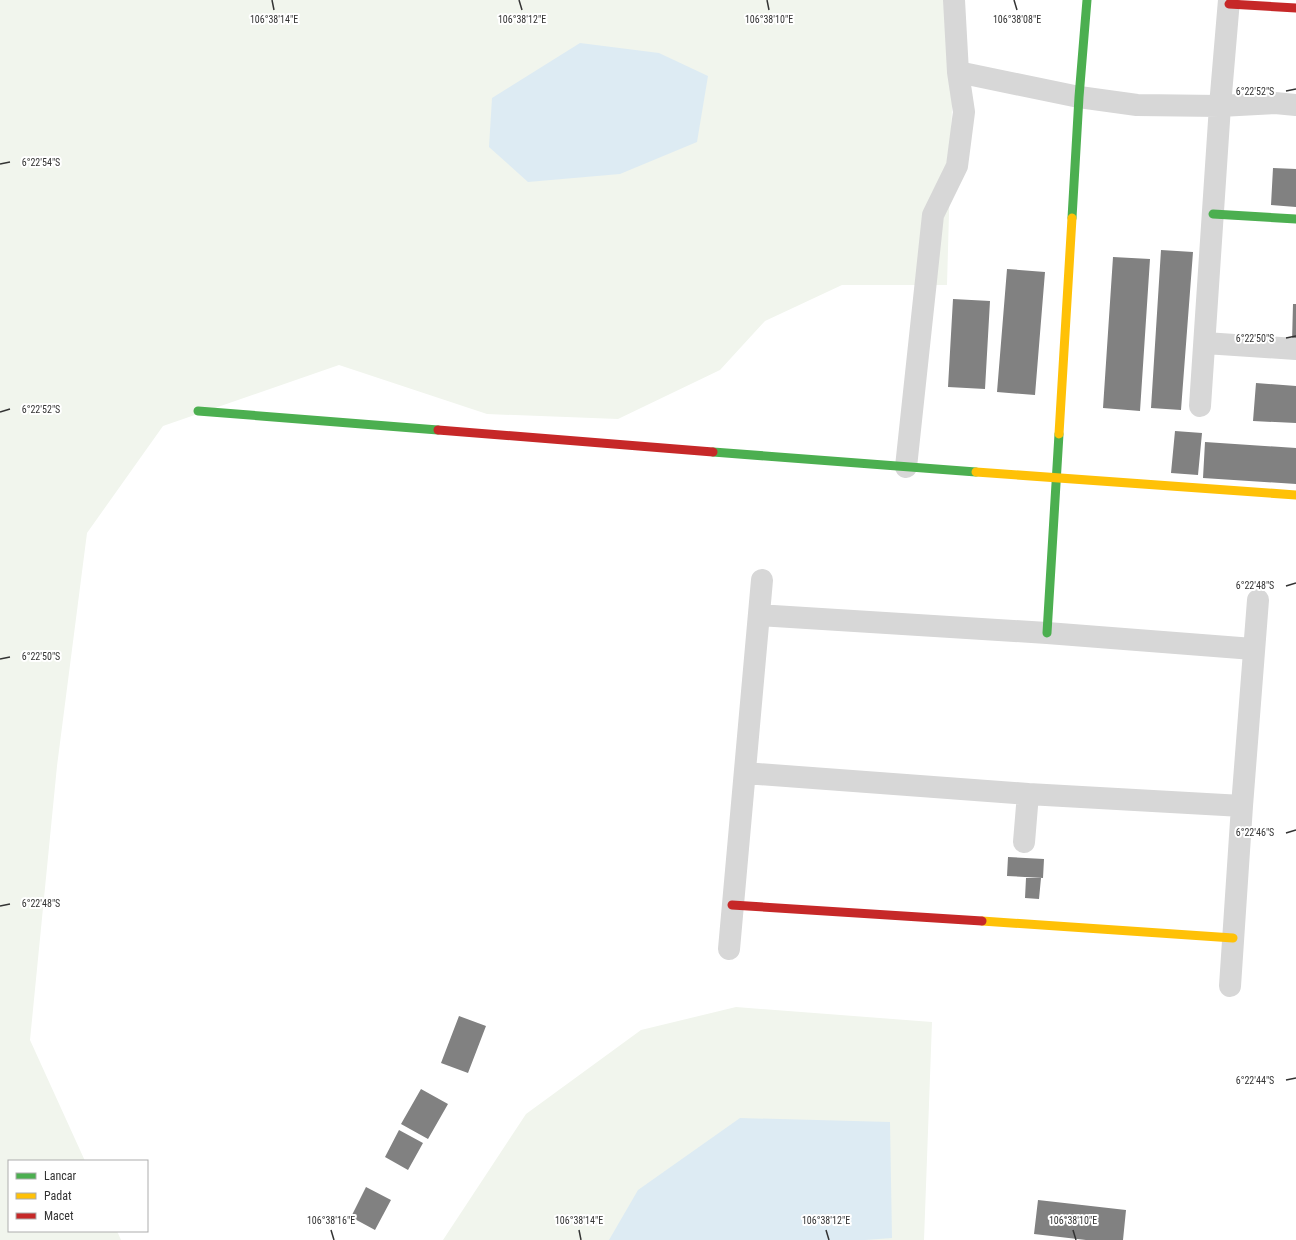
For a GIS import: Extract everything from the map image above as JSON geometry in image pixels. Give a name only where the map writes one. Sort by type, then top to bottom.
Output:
[{"type":"street","points":[[906,467],[933,215],[957,166],[964,112],[958,72],[954,0]]},
{"type":"street","points":[[1047,633],[1087,0]]},
{"type":"street","points":[[1200,406],[1220,106],[1229,2],[1296,8]]},
{"type":"street","points":[[958,72],[1080,97],[1137,105],[1220,106],[1275,103],[1296,105]]},
{"type":"street","points":[[1213,214],[1296,220]]},
{"type":"street","points":[[1205,343],[1296,349]]},
{"type":"street","points":[[198,411],[906,467],[1296,495]]},
{"type":"street","points":[[729,949],[762,580]]},
{"type":"street","points":[[1230,986],[1253,649],[1258,600]]},
{"type":"street","points":[[759,615],[1047,633],[1253,649]]},
{"type":"street","points":[[745,773],[1028,794],[1242,806]]},
{"type":"street","points":[[1024,842],[1028,794]]},
{"type":"street","points":[[732,905],[1233,938]]},
{"type":"shaded area","points":[[0,0],[955,0],[947,285],[842,285],[765,321],[720,370],[618,419],[487,414],[339,365],[163,426],[87,533],[57,766],[30,1040],[85,1160],[8,1160],[8,1232],[117,1232],[121,1240],[0,1240]]},
{"type":"shaded area","points":[[580,43],[659,53],[708,76],[697,142],[620,174],[528,182],[489,147],[492,98]]},
{"type":"shaded area","points":[[736,1007],[932,1022],[924,1240],[443,1240],[526,1114],[641,1030]]},
{"type":"shaded area","points":[[740,1118],[890,1122],[892,1238],[865,1240],[609,1240],[638,1190]]},
{"type":"building","points":[[1273,168],[1296,169],[1296,207],[1271,205]]},
{"type":"building","points":[[1161,250],[1193,252],[1181,410],[1151,408]]},
{"type":"building","points":[[1113,257],[1150,259],[1140,411],[1103,408]]},
{"type":"building","points":[[1007,269],[1045,272],[1035,395],[997,392]]},
{"type":"building","points":[[953,299],[990,301],[985,389],[948,387]]},
{"type":"building","points":[[1293,304],[1296,304],[1296,342],[1292,342]]},
{"type":"building","points":[[1256,383],[1296,386],[1296,423],[1253,421]]},
{"type":"building","points":[[1175,431],[1202,433],[1198,475],[1171,473]]},
{"type":"building","points":[[1205,442],[1296,448],[1296,484],[1203,478]]},
{"type":"building","points":[[1008,857],[1044,859],[1043,878],[1007,876]]},
{"type":"building","points":[[1026,878],[1041,878],[1039,899],[1025,898]]},
{"type":"building","points":[[459,1016],[486,1026],[468,1073],[441,1063]]},
{"type":"building","points":[[421,1089],[448,1104],[428,1139],[401,1124]]},
{"type":"building","points":[[399,1130],[423,1143],[408,1170],[385,1157]]},
{"type":"building","points":[[366,1187],[391,1200],[375,1230],[351,1217]]},
{"type":"building","points":[[1038,1200],[1126,1210],[1123,1240],[1086,1240],[1034,1234]]},
{"type":"traffic: fast","points":[[1072,218],[1079,97],[1087,0]]},
{"type":"traffic: fast","points":[[1213,214],[1296,219]]},
{"type":"traffic: fast","points":[[198,411],[438,430]]},
{"type":"traffic: fast","points":[[1047,633],[1059,434]]},
{"type":"traffic: fast","points":[[713,452],[976,472]]},
{"type":"traffic: slow","points":[[1059,434],[1072,218]]},
{"type":"traffic: slow","points":[[976,472],[1296,495]]},
{"type":"traffic: slow","points":[[982,921],[1233,938]]},
{"type":"traffic: jam","points":[[1229,4],[1296,8]]},
{"type":"traffic: jam","points":[[438,430],[713,452]]},
{"type":"traffic: jam","points":[[732,905],[982,921]]}]
